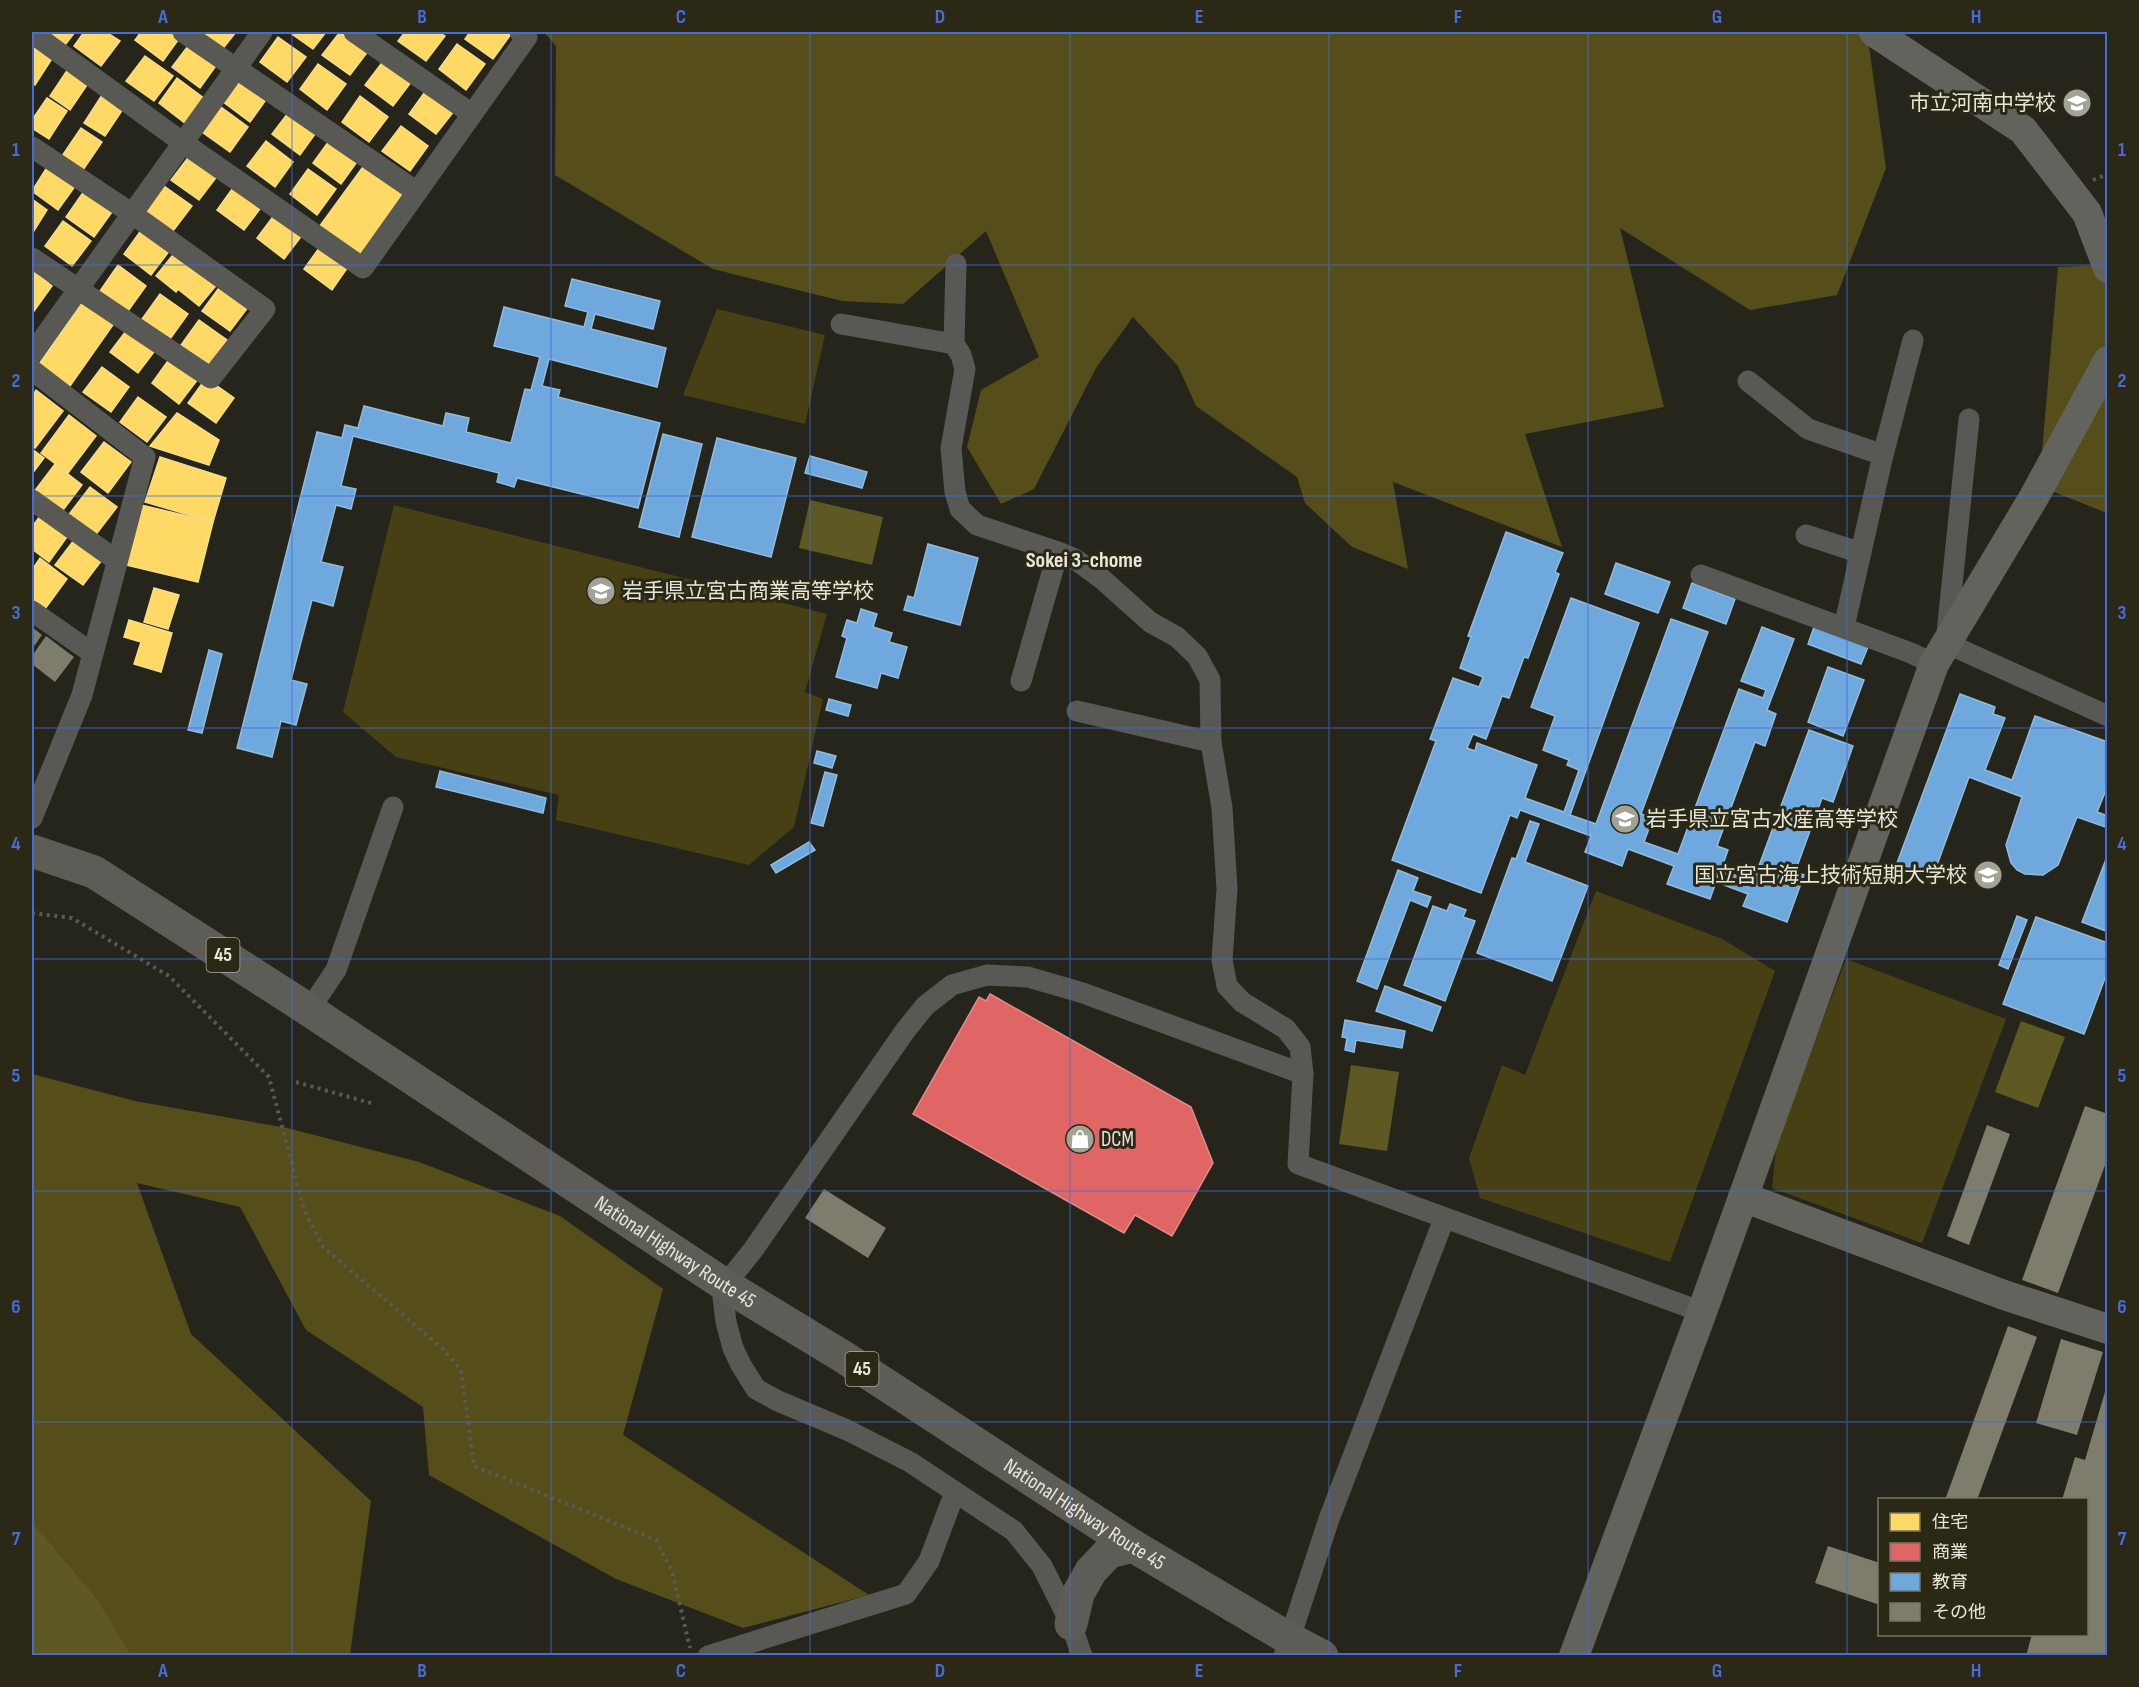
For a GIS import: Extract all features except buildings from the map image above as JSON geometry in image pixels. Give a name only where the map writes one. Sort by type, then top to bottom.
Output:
[{"type":"highway","name":"National Highway Route 45","points":[[32,851],[94,872],[309,1010],[725,1285],[842,1356],[1286,1647],[1322,1656]]},
{"type":"highway","points":[[1071,1624],[1078,1594],[1091,1570],[1109,1552],[1133,1546]]},
{"type":"street","points":[[183,32],[417,192]]},
{"type":"street","points":[[32,354],[76,289],[262,32]]},
{"type":"street","points":[[354,32],[472,114]]},
{"type":"street","points":[[32,33],[182,142],[363,268],[527,37],[520,32]]},
{"type":"street","points":[[1874,32],[2023,130],[2087,213],[2108,267]]},
{"type":"street","points":[[32,147],[131,213],[264,309],[211,378],[32,258]]},
{"type":"street","points":[[956,264],[954,344],[962,355],[965,369],[951,448],[955,492],[960,509],[977,525],[1075,559],[1102,579],[1150,622],[1177,637],[1197,656],[1210,680],[1211,742],[1222,808],[1227,889],[1222,960],[1227,986],[1242,1002],[1286,1029],[1300,1047],[1303,1074],[1298,1164],[1702,1312]]},
{"type":"street","points":[[841,324],[954,344]]},
{"type":"street","points":[[1844,627],[1883,455],[1913,340]]},
{"type":"street","points":[[1574,1656],[1702,1312],[1940,654],[2034,497],[2108,361]]},
{"type":"street","points":[[32,370],[145,457],[82,695],[32,818]]},
{"type":"street","points":[[1748,381],[1808,429],[1883,455]]},
{"type":"street","points":[[1940,654],[1969,419]]},
{"type":"street","points":[[32,500],[116,560]]},
{"type":"street","points":[[1806,535],[1861,553]]},
{"type":"street","points":[[1021,681],[1058,552]]},
{"type":"street","points":[[1701,575],[1911,653],[1940,654],[2108,716]]},
{"type":"street","points":[[32,611],[92,653]]},
{"type":"street","points":[[1077,711],[1211,742]]},
{"type":"street","points":[[309,1010],[336,970],[393,807]]},
{"type":"street","points":[[1082,1656],[1071,1624],[1042,1566],[1014,1531],[910,1462],[848,1430],[778,1401],[756,1389],[733,1348],[726,1322],[723,1298],[725,1285],[905,1031],[925,1006],[952,985],[987,975],[1028,977],[1083,993],[1303,1074]]},
{"type":"street","points":[[1743,1197],[2004,1295],[2108,1329]]},
{"type":"street","points":[[1286,1647],[1329,1519],[1444,1218]]},
{"type":"street","points":[[708,1656],[906,1594],[929,1561],[955,1492]]},
{"type":"path","points":[[32,913],[72,918],[169,976],[269,1077],[304,1210],[323,1247],[442,1348],[460,1370],[474,1466],[656,1540],[672,1571],[691,1656]]},
{"type":"path","points":[[296,1082],[374,1104]]},
{"type":"shaded area","points":[[544,32],[1867,32],[1886,168],[1837,295],[1750,310],[1620,228],[1664,407],[1525,434],[1562,547],[1393,482],[1408,569],[1352,547],[1305,503],[1297,477],[1196,406],[1178,366],[1133,317],[1096,368],[1034,489],[1001,504],[967,447],[981,390],[1039,357],[986,231],[903,304],[842,301],[713,269],[555,175],[556,46]]},
{"type":"shaded area","points":[[2107,265],[2107,513],[2039,486],[2058,267]]},
{"type":"shaded area","points":[[717,309],[825,335],[805,424],[683,395]]},
{"type":"shaded area","points":[[810,500],[883,517],[872,565],[799,548]]},
{"type":"shaded area","points":[[394,505],[827,614],[805,692],[823,699],[794,827],[749,865],[556,820],[559,795],[396,757],[343,712]]},
{"type":"shaded area","points":[[1596,891],[1722,939],[1775,971],[1670,1262],[1480,1198],[1469,1158],[1502,1065],[1525,1075]]},
{"type":"shaded area","points":[[1846,959],[2006,1019],[1922,1243],[1772,1188],[1777,1139]]},
{"type":"shaded area","points":[[2021,1021],[2065,1037],[2038,1108],[1995,1092]]},
{"type":"shaded area","points":[[1351,1065],[1399,1072],[1387,1151],[1339,1144]]},
{"type":"shaded area","points":[[32,1074],[135,1101],[287,1128],[419,1162],[560,1216],[663,1289],[623,1435],[869,1595],[743,1628],[616,1579],[429,1475],[423,1407],[306,1330],[240,1207],[137,1183],[191,1334],[371,1501],[350,1655],[129,1655],[32,1534]]},
{"type":"shaded area","points":[[32,1522],[96,1598],[131,1655],[32,1655]]},
{"type":"place","name":"市立河南中学校","points":[[2077,103]]},
{"type":"place","name":"岩手県立宮古商業高等学校","points":[[601,591]]},
{"type":"place","name":"岩手県立宮古水産高等学校","points":[[1625,819]]},
{"type":"place","name":"国立宮古海上技術短期大学校","points":[[1988,875]]},
{"type":"place","name":"DCM","points":[[1080,1139]]},
{"type":"district","name":"Sokei 3-chome","points":[[1084,560]]}]
